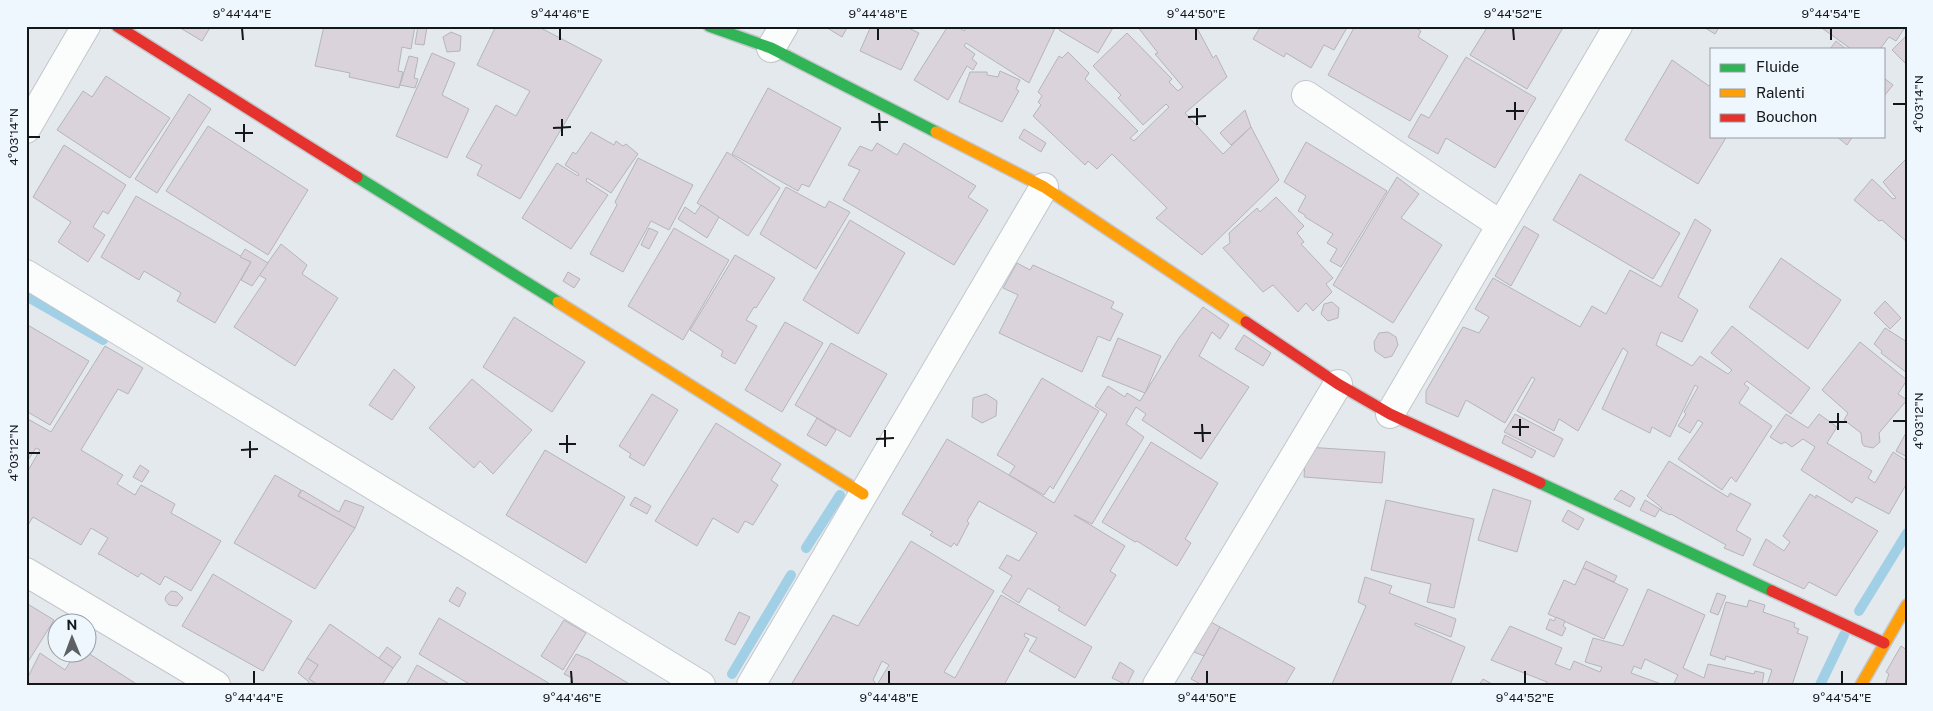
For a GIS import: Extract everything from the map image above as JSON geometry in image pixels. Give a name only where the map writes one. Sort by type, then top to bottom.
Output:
[{"type":"street","points":[[26,129],[86,26]]},
{"type":"street","points":[[117,26],[863,494]]},
{"type":"street","points":[[709,26],[778,37],[1044,188],[1338,384],[1390,414],[1884,643]]},
{"type":"street","points":[[1390,414],[1618,26]]},
{"type":"street","points":[[1306,95],[1501,225]]},
{"type":"street","points":[[751,685],[1044,188]]},
{"type":"street","points":[[26,274],[701,685]]},
{"type":"street","points":[[1157,685],[1338,384]]},
{"type":"street","points":[[26,572],[216,685]]},
{"type":"street","points":[[1861,685],[1907,605]]},
{"type":"building","points":[[177,26],[211,26],[202,41]]},
{"type":"building","points":[[324,26],[415,26],[411,49],[402,47],[398,71],[403,72],[399,88],[349,77],[350,73],[315,66]]},
{"type":"building","points":[[418,26],[427,27],[424,45],[415,44]]},
{"type":"building","points":[[496,26],[537,26],[602,60],[520,199],[477,175],[482,165],[466,157],[496,105],[516,116],[530,91],[477,65]]},
{"type":"building","points":[[824,26],[848,26],[842,37]]},
{"type":"building","points":[[871,26],[904,26],[919,33],[901,70],[860,51]]},
{"type":"building","points":[[948,26],[957,26],[964,31],[967,26],[1056,26],[1029,83],[966,43],[964,46],[975,54],[972,59],[977,63],[973,70],[967,66],[948,100],[914,80]]},
{"type":"building","points":[[1062,26],[1114,26],[1098,53],[1059,30]]},
{"type":"building","points":[[1137,26],[1196,26],[1213,58],[1216,55],[1227,77],[1185,113],[1223,154],[1251,127],[1279,180],[1202,255],[1156,218],[1167,208],[1112,154],[1097,169],[1088,161],[1085,165],[1033,116],[1041,105],[1038,102],[1042,96],[1038,92],[1059,56],[1062,58],[1068,52],[1089,73],[1085,79],[1138,131],[1130,138],[1134,141],[1169,107],[1166,104],[1143,125],[1118,98],[1121,95],[1093,66],[1127,33],[1172,79],[1169,82],[1178,91],[1183,87],[1155,54],[1158,53]]},
{"type":"building","points":[[1261,26],[1348,26],[1334,50],[1324,45],[1311,68],[1286,53],[1284,57],[1253,39]]},
{"type":"building","points":[[1355,26],[1413,26],[1421,31],[1418,37],[1448,56],[1410,121],[1328,75]]},
{"type":"building","points":[[1488,26],[1564,26],[1527,89],[1470,55]]},
{"type":"building","points":[[1702,26],[1720,26],[1715,34]]},
{"type":"building","points":[[1819,26],[1906,26],[1896,41],[1889,37],[1881,48],[1850,48]]},
{"type":"building","points":[[451,32],[461,36],[460,51],[447,52],[443,37]]},
{"type":"building","points":[[1907,35],[1907,65],[1892,50]]},
{"type":"building","points":[[1836,41],[1845,48],[1831,48]]},
{"type":"building","points":[[432,53],[455,63],[442,95],[469,109],[447,158],[396,136]]},
{"type":"building","points":[[409,56],[418,58],[414,78],[418,79],[415,88],[400,85]]},
{"type":"building","points":[[1466,57],[1536,98],[1495,168],[1446,138],[1438,154],[1408,137],[1421,114],[1429,118]]},
{"type":"building","points":[[1672,60],[1709,86],[1710,85],[1710,138],[1726,138],[1698,184],[1625,140]]},
{"type":"building","points":[[1000,71],[1020,80],[1016,89],[1019,91],[1002,122],[959,102],[970,72],[987,72],[987,75],[998,77]]},
{"type":"building","points":[[106,76],[170,118],[130,178],[57,130],[83,91],[92,97]]},
{"type":"building","points":[[1886,80],[1893,85],[1886,94]]},
{"type":"building","points":[[768,88],[841,128],[809,187],[802,184],[798,191],[732,154]]},
{"type":"building","points":[[189,94],[211,109],[157,193],[135,179]]},
{"type":"building","points":[[1245,110],[1251,127],[1231,145],[1220,133]]},
{"type":"building","points":[[208,126],[308,190],[268,255],[166,191]]},
{"type":"building","points":[[1024,129],[1046,143],[1041,152],[1019,138]]},
{"type":"building","points":[[591,132],[614,145],[616,141],[623,146],[626,144],[638,154],[611,193],[587,178],[586,181],[608,195],[571,249],[522,218],[557,163],[578,176],[579,174],[565,165],[573,152],[576,154]]},
{"type":"building","points":[[1838,138],[1852,138],[1847,145]]},
{"type":"building","points":[[1306,142],[1387,191],[1341,267],[1330,261],[1337,249],[1327,243],[1333,234],[1298,211],[1306,196],[1284,182]]},
{"type":"building","points":[[877,143],[897,155],[904,143],[976,186],[968,197],[988,210],[954,265],[843,200],[860,170],[848,165],[860,146],[872,151]]},
{"type":"building","points":[[64,145],[126,185],[108,214],[103,211],[93,227],[105,235],[88,262],[58,242],[71,222],[33,197]]},
{"type":"building","points":[[727,152],[780,188],[748,236],[697,203]]},
{"type":"building","points":[[638,158],[693,185],[669,230],[651,221],[623,272],[590,254],[617,205],[615,202]]},
{"type":"building","points":[[1907,158],[1907,242],[1882,220],[1879,221],[1854,200],[1872,179],[1893,199],[1896,198],[1883,182]]},
{"type":"building","points":[[1580,174],[1680,233],[1653,279],[1553,220]]},
{"type":"building","points":[[1397,177],[1419,194],[1401,218],[1442,245],[1393,323],[1333,285]]},
{"type":"building","points":[[786,187],[825,208],[829,201],[850,212],[816,269],[760,234]]},
{"type":"building","points":[[136,196],[251,262],[215,323],[177,301],[181,293],[144,271],[139,280],[101,257]]},
{"type":"building","points":[[1276,197],[1304,226],[1297,233],[1304,242],[1301,244],[1333,278],[1326,284],[1332,292],[1313,311],[1306,303],[1298,312],[1273,285],[1263,292],[1223,248],[1230,243],[1229,233],[1257,208],[1260,212]]},
{"type":"building","points":[[701,205],[719,217],[707,238],[678,219],[685,207],[695,214]]},
{"type":"building","points":[[1695,219],[1711,230],[1678,297],[1698,310],[1682,342],[1661,332],[1656,345],[1692,366],[1700,356],[1728,374],[1732,370],[1711,353],[1732,326],[1810,388],[1791,414],[1747,381],[1744,384],[1749,388],[1739,403],[1772,426],[1736,482],[1731,477],[1722,490],[1678,459],[1703,423],[1698,420],[1690,433],[1678,426],[1686,414],[1684,412],[1698,387],[1695,385],[1670,437],[1652,427],[1650,433],[1602,409],[1628,352],[1623,348],[1578,431],[1559,419],[1554,431],[1517,411],[1535,379],[1532,377],[1505,423],[1466,400],[1458,417],[1426,403],[1426,391],[1463,327],[1479,333],[1489,317],[1475,309],[1493,278],[1580,327],[1592,306],[1606,314],[1630,270],[1661,287]]},
{"type":"building","points":[[850,220],[905,253],[858,334],[803,300]]},
{"type":"building","points":[[1524,226],[1539,235],[1511,286],[1495,276]]},
{"type":"building","points":[[649,228],[658,232],[649,249],[641,245]]},
{"type":"building","points":[[674,228],[729,260],[683,340],[628,306]]},
{"type":"building","points":[[281,244],[307,265],[302,274],[338,298],[295,366],[234,327],[266,279],[259,275]]},
{"type":"building","points":[[245,249],[268,263],[252,286],[241,280],[251,262],[240,257]]},
{"type":"building","points":[[735,255],[775,278],[746,320],[757,326],[735,364],[721,356],[723,351],[690,330]]},
{"type":"building","points":[[1781,258],[1841,300],[1808,349],[1749,307]]},
{"type":"building","points":[[1017,263],[1030,270],[1033,265],[1114,302],[1111,308],[1123,314],[1110,341],[1098,336],[1082,372],[999,333],[1018,295],[1003,288]]},
{"type":"building","points":[[568,272],[580,279],[574,288],[563,281]]},
{"type":"building","points":[[1885,301],[1901,318],[1890,329],[1874,313]]},
{"type":"building","points":[[1332,302],[1339,308],[1338,318],[1328,321],[1321,314],[1324,304]]},
{"type":"building","points":[[1203,307],[1229,325],[1220,339],[1212,332],[1199,356],[1249,387],[1201,459],[1142,420],[1146,414],[1136,407],[1126,424],[1144,437],[1092,524],[1074,515],[1125,546],[1110,571],[1116,575],[1085,626],[1058,610],[1060,607],[1028,588],[1019,603],[1002,592],[1012,576],[999,568],[1007,555],[1019,561],[1037,533],[979,501],[967,521],[969,523],[957,546],[954,543],[951,547],[930,535],[933,532],[902,514],[947,439],[1054,503],[1107,414],[1095,406],[1108,386],[1125,397],[1127,393],[1140,401],[1179,338]]},
{"type":"building","points":[[514,317],[585,362],[552,412],[483,367]]},
{"type":"building","points":[[785,322],[823,343],[782,412],[745,390]]},
{"type":"building","points":[[26,324],[89,361],[50,425],[26,411]]},
{"type":"building","points":[[1885,328],[1907,342],[1907,373],[1881,353],[1882,351],[1874,344]]},
{"type":"building","points":[[1388,332],[1396,337],[1398,345],[1392,356],[1385,358],[1375,351],[1374,342],[1379,333]]},
{"type":"building","points":[[1244,335],[1271,353],[1263,366],[1235,349]]},
{"type":"building","points":[[1118,338],[1161,356],[1145,393],[1102,376]]},
{"type":"building","points":[[1860,342],[1907,380],[1898,394],[1907,400],[1879,433],[1880,442],[1873,448],[1864,446],[1861,433],[1844,420],[1848,413],[1822,390]]},
{"type":"building","points":[[831,343],[887,374],[850,437],[795,405]]},
{"type":"building","points":[[105,346],[143,368],[128,394],[118,389],[81,450],[123,475],[117,484],[135,495],[141,485],[175,504],[171,513],[221,541],[191,591],[165,576],[160,585],[141,573],[138,577],[98,554],[108,538],[91,528],[81,545],[33,517],[26,528],[26,474],[40,450],[36,448],[26,463],[26,418],[51,432]]},
{"type":"building","points":[[394,369],[415,387],[392,420],[369,405]]},
{"type":"building","points":[[1042,378],[1099,411],[1053,489],[1050,486],[1044,495],[1009,475],[1015,466],[997,455]]},
{"type":"building","points":[[472,379],[532,430],[493,474],[480,461],[474,468],[429,428]]},
{"type":"building","points":[[652,394],[678,410],[644,466],[629,457],[631,454],[619,446]]},
{"type":"building","points":[[986,394],[997,401],[996,416],[982,423],[972,417],[973,398]]},
{"type":"building","points":[[1515,414],[1563,439],[1554,457],[1504,432]]},
{"type":"building","points":[[1786,414],[1808,428],[1819,414],[1837,427],[1827,443],[1872,471],[1868,478],[1875,483],[1893,452],[1907,461],[1907,483],[1889,514],[1856,497],[1852,503],[1801,470],[1815,447],[1803,439],[1792,447],[1785,442],[1781,444],[1770,437]]},
{"type":"building","points":[[817,418],[836,430],[826,446],[807,435]]},
{"type":"building","points":[[716,423],[781,464],[771,480],[778,485],[753,525],[745,521],[738,533],[713,518],[697,546],[655,521]]},
{"type":"building","points":[[1907,431],[1907,457],[1896,451]]},
{"type":"building","points":[[1505,435],[1536,451],[1532,458],[1502,443]]},
{"type":"building","points":[[1151,442],[1218,483],[1185,539],[1191,543],[1177,566],[1102,522]]},
{"type":"building","points":[[1306,447],[1385,452],[1382,483],[1304,477]]},
{"type":"building","points":[[545,450],[625,497],[586,563],[506,515]]},
{"type":"building","points":[[1669,461],[1728,497],[1730,493],[1751,504],[1736,530],[1751,539],[1743,556],[1724,548],[1726,545],[1671,514],[1660,510],[1662,508],[1647,496]]},
{"type":"building","points":[[140,465],[149,471],[142,482],[133,477]]},
{"type":"building","points":[[275,475],[301,490],[298,496],[355,528],[315,589],[234,543]]},
{"type":"building","points":[[1493,489],[1531,501],[1517,552],[1478,540]]},
{"type":"building","points":[[302,490],[339,512],[345,500],[364,507],[355,528],[298,496]]},
{"type":"building","points":[[1621,490],[1635,498],[1630,507],[1614,499]]},
{"type":"building","points":[[1810,494],[1816,498],[1816,495],[1878,531],[1836,596],[1809,582],[1804,589],[1753,565],[1766,539],[1784,551],[1790,542],[1783,536]]},
{"type":"building","points":[[635,497],[651,506],[647,514],[630,505]]},
{"type":"building","points":[[1386,500],[1474,519],[1454,608],[1427,602],[1431,584],[1371,570]]},
{"type":"building","points":[[1645,500],[1660,509],[1655,517],[1640,510]]},
{"type":"building","points":[[1568,510],[1584,519],[1578,530],[1562,521]]},
{"type":"building","points":[[911,541],[994,591],[944,672],[955,678],[1001,595],[1092,647],[1075,678],[1029,651],[1037,638],[1025,633],[1024,636],[1029,639],[1004,685],[877,685],[889,665],[882,661],[873,680],[875,682],[874,685],[791,685],[833,615],[858,626]]},
{"type":"building","points":[[1586,561],[1617,576],[1614,582],[1583,568]]},
{"type":"building","points":[[1583,568],[1628,589],[1604,639],[1548,614],[1564,580],[1575,585]]},
{"type":"building","points":[[213,574],[292,621],[263,671],[182,626]]},
{"type":"building","points":[[1365,577],[1392,586],[1389,593],[1456,619],[1451,637],[1415,623],[1415,625],[1465,647],[1450,685],[1332,684],[1366,606],[1358,602]]},
{"type":"building","points":[[457,587],[466,593],[459,607],[449,601]]},
{"type":"building","points":[[1648,589],[1705,615],[1683,668],[1704,678],[1708,664],[1754,674],[1755,671],[1764,673],[1762,685],[1673,685],[1678,675],[1645,659],[1641,669],[1634,666],[1631,673],[1664,685],[1546,685],[1547,682],[1491,660],[1510,626],[1562,648],[1555,664],[1570,670],[1574,661],[1600,672],[1602,667],[1585,662],[1593,638],[1623,646]]},
{"type":"building","points":[[171,591],[177,592],[183,598],[177,606],[169,605],[165,600]]},
{"type":"building","points":[[1717,593],[1726,596],[1718,615],[1710,612]]},
{"type":"building","points":[[1749,600],[1765,605],[1763,612],[1795,623],[1794,627],[1799,629],[1797,633],[1808,637],[1792,685],[1767,685],[1772,670],[1726,656],[1725,660],[1710,655],[1726,602],[1747,607]]},
{"type":"building","points":[[26,603],[48,616],[48,630],[26,665]]},
{"type":"building","points":[[739,612],[750,617],[735,645],[725,640]]},
{"type":"building","points":[[1556,617],[1565,621],[1563,626],[1566,628],[1562,636],[1546,629],[1550,619],[1554,621]]},
{"type":"building","points":[[439,618],[552,685],[471,685],[419,654]]},
{"type":"building","points":[[564,620],[586,633],[563,670],[541,656]]},
{"type":"building","points":[[1211,622],[1220,627],[1204,656],[1194,652]]},
{"type":"building","points":[[330,624],[393,668],[382,685],[318,685],[309,679],[318,665],[307,658]]},
{"type":"building","points":[[1220,627],[1295,668],[1285,685],[1202,685],[1191,679]]},
{"type":"building","points":[[1901,646],[1907,650],[1907,685],[1885,685],[1889,674],[1886,672]]},
{"type":"building","points":[[387,647],[401,657],[393,668],[379,658]]},
{"type":"building","points":[[40,653],[48,658],[48,664],[56,664],[65,670],[69,664],[98,664],[98,659],[138,685],[26,685],[26,673],[29,675]]},
{"type":"building","points":[[576,654],[588,659],[631,685],[569,685],[572,678],[564,674]]},
{"type":"building","points":[[307,658],[318,665],[309,679],[318,685],[307,685],[309,682],[298,673]]},
{"type":"building","points":[[1120,662],[1134,671],[1127,685],[1112,678]]},
{"type":"building","points":[[417,665],[451,685],[406,685]]},
{"type":"building","points":[[1483,679],[1494,685],[1479,685]]},
{"type":"waterway","points":[[26,296],[103,340]]},
{"type":"waterway","points":[[806,548],[840,495]]},
{"type":"waterway","points":[[1859,611],[1907,533]]},
{"type":"waterway","points":[[732,674],[791,575]]},
{"type":"waterway","points":[[1820,685],[1844,635]]},
{"type":"traffic: fast","points":[[709,26],[771,48],[936,132]]},
{"type":"traffic: fast","points":[[357,177],[558,302]]},
{"type":"traffic: fast","points":[[1540,483],[1772,591]]},
{"type":"traffic: slow","points":[[936,132],[1044,187],[1246,322]]},
{"type":"traffic: slow","points":[[558,302],[863,494]]},
{"type":"traffic: slow","points":[[1861,685],[1907,605]]},
{"type":"traffic: jam","points":[[117,26],[357,177]]},
{"type":"traffic: jam","points":[[1246,322],[1338,384],[1390,414],[1540,483]]},
{"type":"traffic: jam","points":[[1772,591],[1884,643]]}]
